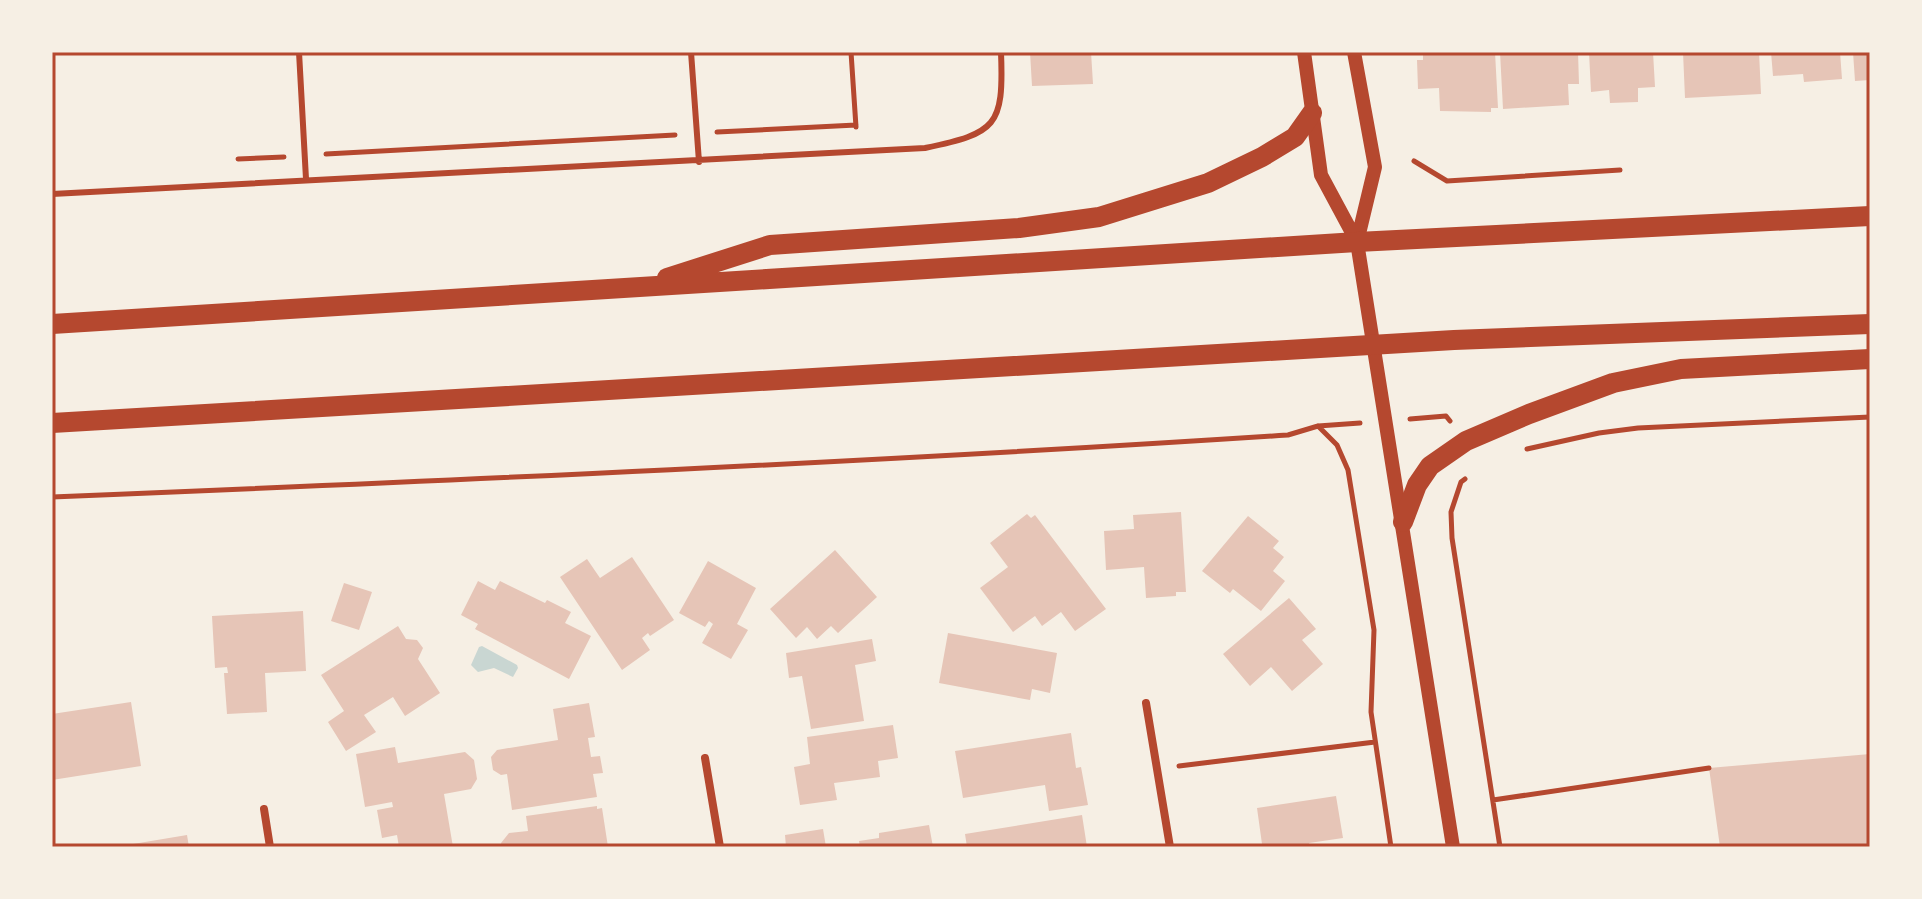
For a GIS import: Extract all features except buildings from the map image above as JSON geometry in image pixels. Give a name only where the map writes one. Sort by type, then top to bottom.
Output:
[{"type":"main road","points":[[636,288],[770,245],[1019,228],[1099,217],[1208,183],[1262,157],[1295,137],[1312,113]]},
{"type":"main road","points":[[52,324],[1357,242],[1870,216]]},
{"type":"main road","points":[[52,423],[1374,344],[1870,324]]},
{"type":"main road","points":[[1403,522],[1417,485],[1430,466],[1466,441],[1613,383],[1681,369],[1870,359]]},
{"type":"street","points":[[1304,52],[1321,175],[1357,242],[1453,847]]},
{"type":"street","points":[[1354,52],[1375,167],[1357,242]]},
{"type":"street","points":[[1146,703],[1170,847]]},
{"type":"street","points":[[705,758],[720,847]]},
{"type":"street","points":[[264,809],[270,847]]},
{"type":"lane","points":[[299,52],[306,179]]},
{"type":"lane","points":[[691,52],[699,162]]},
{"type":"lane","points":[[52,194],[925,148],[971,138],[995,121],[1003,89],[1001,52]]},
{"type":"path","points":[[851,52],[857,152]]},
{"type":"path","points":[[226,160],[856,125]]},
{"type":"path","points":[[1414,161],[1447,181],[1620,170]]},
{"type":"path","points":[[52,497],[513,478],[1096,447],[1288,435],[1318,426],[1446,416]]},
{"type":"path","points":[[1516,452],[1599,433],[1638,428],[1870,417]]},
{"type":"path","points":[[1318,426],[1337,445],[1348,470],[1374,630],[1371,712],[1391,847]]},
{"type":"path","points":[[1472,473],[1461,482],[1451,512],[1452,538],[1500,847]]},
{"type":"path","points":[[1158,768],[1375,742]]},
{"type":"path","points":[[1493,800],[1709,768]]},
{"type":"shaded area","points":[[482,646],[517,665],[513,677],[494,668],[478,672],[471,665]]}]
